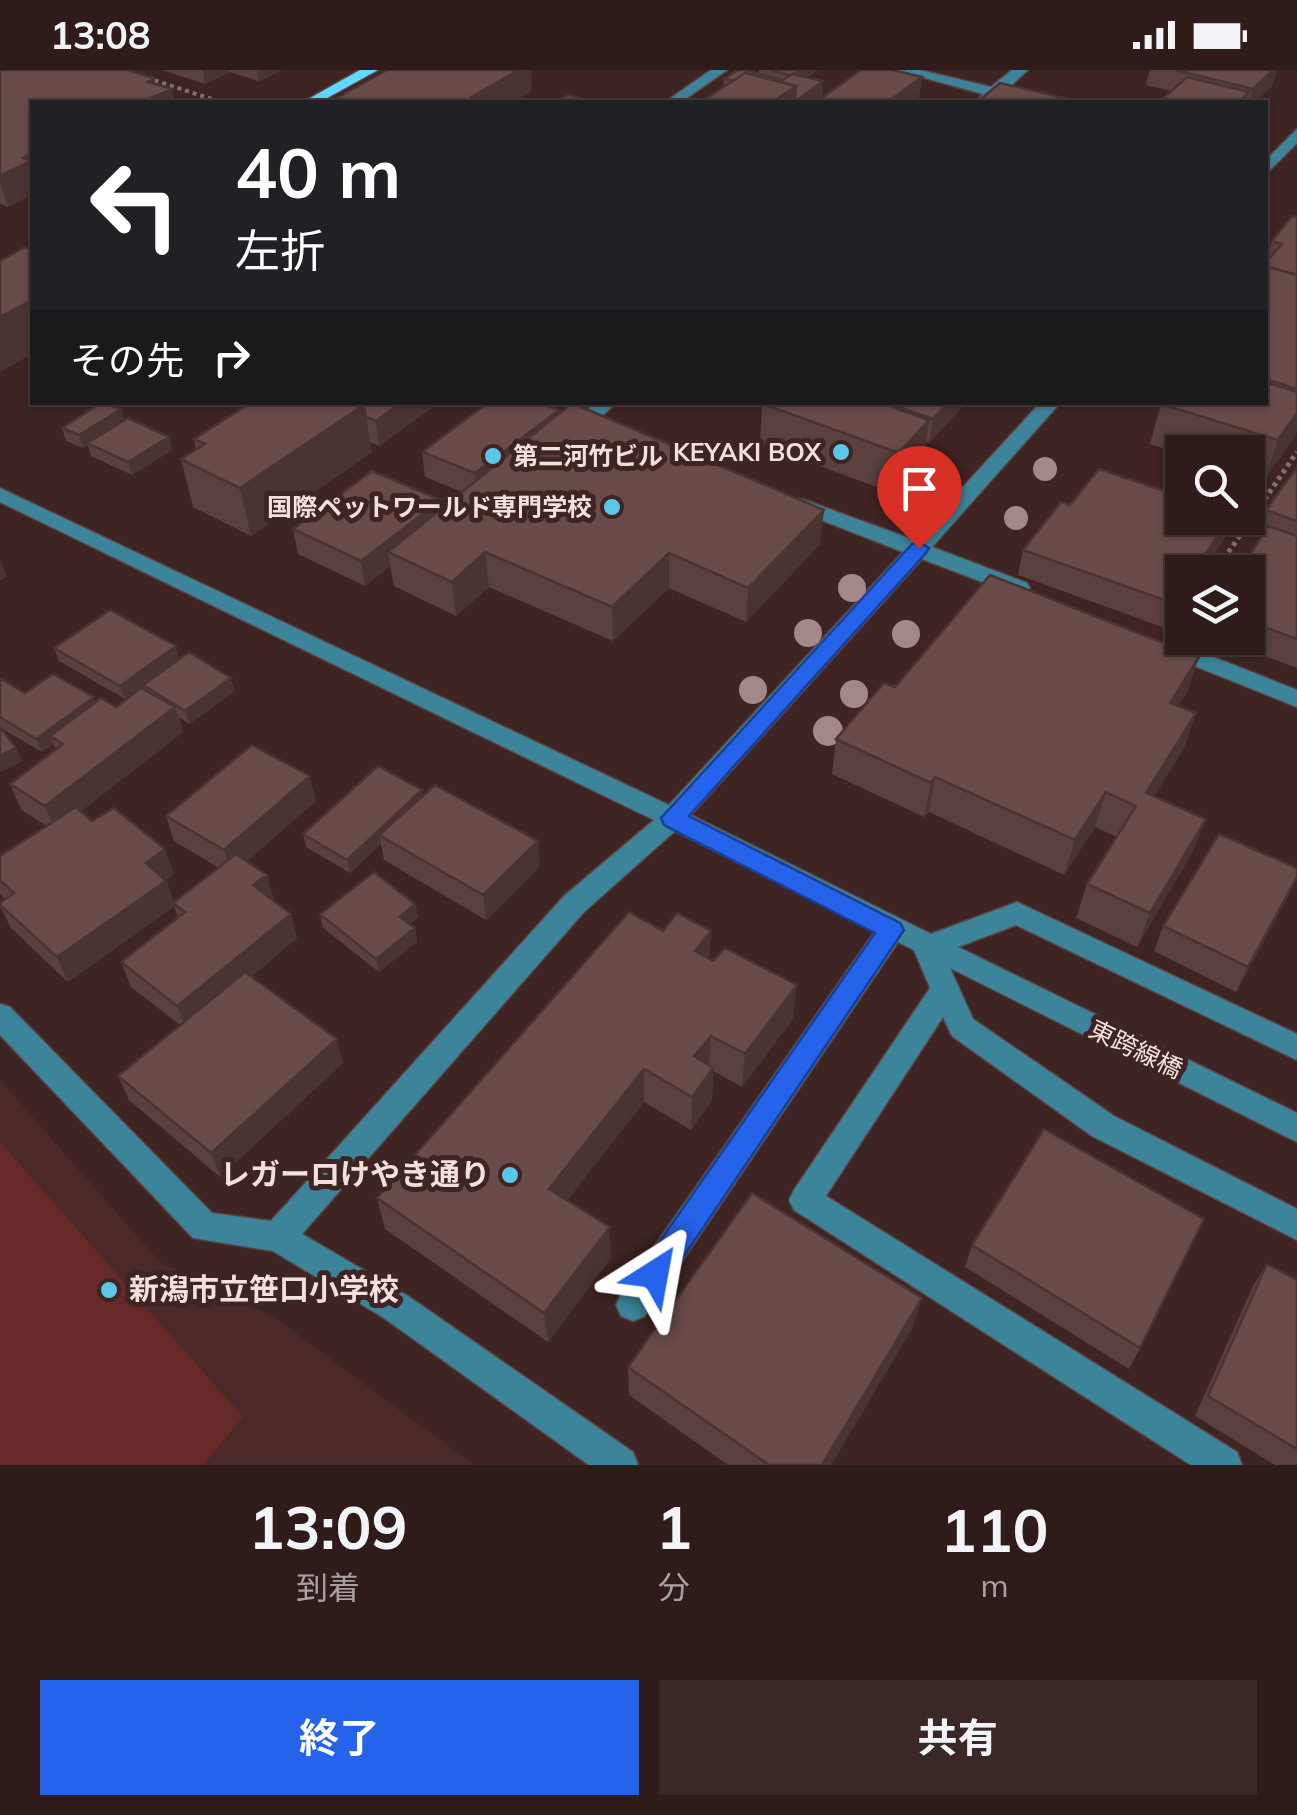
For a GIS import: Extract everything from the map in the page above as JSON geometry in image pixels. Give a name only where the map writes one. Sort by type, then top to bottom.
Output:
[{"type":"main road","points":[[314,100],[371,70]]},
{"type":"street","points":[[675,100],[720,70]]},
{"type":"street","points":[[903,70],[988,98],[1021,70]]},
{"type":"street","points":[[1268,163],[1297,134]]},
{"type":"street","points":[[1268,163],[1297,166]]},
{"type":"street","points":[[583,424],[605,405]]},
{"type":"street","points":[[278,1237],[574,904],[673,818],[1049,405]]},
{"type":"street","points":[[769,493],[1042,597]]},
{"type":"street","points":[[0,494],[673,818],[926,947],[961,978],[962,1027],[1103,1126],[1297,1225]]},
{"type":"street","points":[[1148,638],[1297,699]]},
{"type":"street","points":[[926,947],[1017,912],[1297,1048]]},
{"type":"street","points":[[633,1305],[891,930]]},
{"type":"street","points":[[961,978],[805,1200],[1224,1465]]},
{"type":"street","name":"東跨線橋","points":[[961,978],[1297,1128]]},
{"type":"street","points":[[0,1016],[204,1228],[278,1237],[396,1308],[620,1465]]},
{"type":"path","points":[[138,76],[215,100]]},
{"type":"path","points":[[1227,555],[1297,452]]},
{"type":"shaded area","name":"新潟市立笹口小学校","points":[[0,1080],[160,1262],[277,1319],[474,1465],[0,1465]]},
{"type":"shaded area","points":[[0,1142],[243,1417],[203,1465],[0,1465]]},
{"type":"building","points":[[0,70],[128,70],[154,78],[148,82],[172,89],[147,100],[30,100],[30,154],[23,158],[30,161],[0,176]]},
{"type":"building","points":[[387,70],[518,70],[466,100],[337,98]]},
{"type":"building","points":[[738,70],[779,79],[745,73],[733,81],[724,79]]},
{"type":"building","points":[[770,70],[802,70],[790,75]]},
{"type":"building","points":[[861,70],[893,70],[922,77],[891,100],[819,100]]},
{"type":"building","points":[[1175,70],[1273,70],[1253,89]]},
{"type":"building","points":[[745,73],[796,86],[775,100],[704,100]]},
{"type":"building","points":[[792,74],[823,81],[798,100],[796,86],[780,82]]},
{"type":"building","points":[[1187,77],[1249,92],[1241,100],[1161,100]]},
{"type":"building","points":[[1000,83],[1072,100],[979,100]]},
{"type":"building","points":[[568,95],[587,100],[559,100]]},
{"type":"building","points":[[1292,216],[1297,217],[1297,275],[1268,267],[1268,260],[1282,244],[1272,241]]},
{"type":"building","points":[[25,247],[30,250],[30,301],[0,317],[0,261]]},
{"type":"building","points":[[1268,267],[1297,275],[1297,389],[1268,380]]},
{"type":"building","points":[[1268,383],[1297,392],[1297,413],[1278,440],[1164,405],[1268,405]]},
{"type":"building","points":[[97,405],[121,409],[79,435],[62,428]]},
{"type":"building","points":[[247,405],[364,405],[240,488],[181,459],[205,444],[194,439]]},
{"type":"building","points":[[364,405],[398,405],[376,421],[366,417]]},
{"type":"building","points":[[485,405],[545,405],[559,410],[475,473],[422,452]]},
{"type":"building","name":"国際ペットワールド専門学校","points":[[570,405],[824,510],[748,588],[669,553],[612,607],[485,552],[452,582],[388,552]]},
{"type":"building","points":[[766,405],[886,405],[929,420],[899,453]]},
{"type":"building","points":[[893,405],[946,405],[933,419]]},
{"type":"building","points":[[128,418],[169,437],[128,462],[87,443]]},
{"type":"building","points":[[1297,467],[1297,521],[1266,510]]},
{"type":"building","points":[[1099,469],[1165,491],[1165,535],[1218,535],[1205,555],[1165,555],[1165,600],[1023,550],[1061,502],[1070,505]]},
{"type":"building","points":[[372,471],[441,500],[361,561],[293,529]]},
{"type":"building","points":[[1268,526],[1297,536],[1297,639],[1265,627],[1265,555],[1250,555]]},
{"type":"building","points":[[990,575],[1165,644],[1165,655],[1199,657],[1170,703],[1196,713],[1146,793],[1206,819],[1150,913],[1087,884],[1136,806],[1106,792],[1075,840],[935,777],[931,783],[836,739],[884,683],[895,687]]},
{"type":"building","points":[[110,610],[176,646],[120,686],[54,648]]},
{"type":"building","points":[[189,652],[231,678],[185,711],[143,685]]},
{"type":"building","points":[[53,674],[94,697],[36,739],[0,717],[0,678],[25,693]]},
{"type":"building","points":[[141,688],[175,707],[45,806],[10,784],[63,744],[50,736],[101,698],[116,707]]},
{"type":"building","points":[[0,727],[16,748],[0,756]]},
{"type":"building","points":[[252,745],[310,776],[224,850],[166,816]]},
{"type":"building","points":[[378,766],[422,790],[347,860],[303,834]]},
{"type":"building","points":[[435,785],[538,841],[483,895],[379,835]]},
{"type":"building","points":[[76,807],[92,821],[114,808],[165,849],[146,863],[166,881],[57,957],[0,905],[14,893],[0,880],[0,856]]},
{"type":"building","points":[[1219,834],[1297,868],[1297,877],[1248,967],[1163,926]]},
{"type":"building","points":[[236,854],[267,875],[253,885],[291,914],[177,1006],[121,962],[185,912],[173,903]]},
{"type":"building","points":[[374,872],[415,904],[400,917],[415,928],[376,959],[320,914]]},
{"type":"building","name":"レガーロけやき通り","points":[[629,912],[663,931],[677,913],[711,931],[695,951],[713,961],[725,948],[797,985],[745,1054],[711,1036],[694,1056],[713,1068],[692,1097],[644,1069],[549,1189],[610,1227],[544,1313],[377,1198]]},
{"type":"building","points":[[245,972],[337,1039],[211,1153],[118,1076]]},
{"type":"building","points":[[1044,1129],[1204,1219],[1140,1348],[972,1245]]},
{"type":"building","points":[[752,1193],[922,1298],[822,1465],[769,1465],[628,1367]]},
{"type":"building","points":[[1267,1264],[1297,1280],[1297,1449],[1208,1396]]},
{"type":"place","name":"KEYAKI BOX","points":[[841,452]]},
{"type":"place","name":"第二河竹ビル","points":[[493,456]]},
{"type":"place","name":"国際ペットワールド専門学校","points":[[612,507]]},
{"type":"place","name":"レガーロけやき通り","points":[[510,1175]]},
{"type":"place","name":"新潟市立笹口小学校","points":[[109,1290]]},
{"type":"route","points":[[655,1274],[891,930],[673,818],[919,548]]}]
